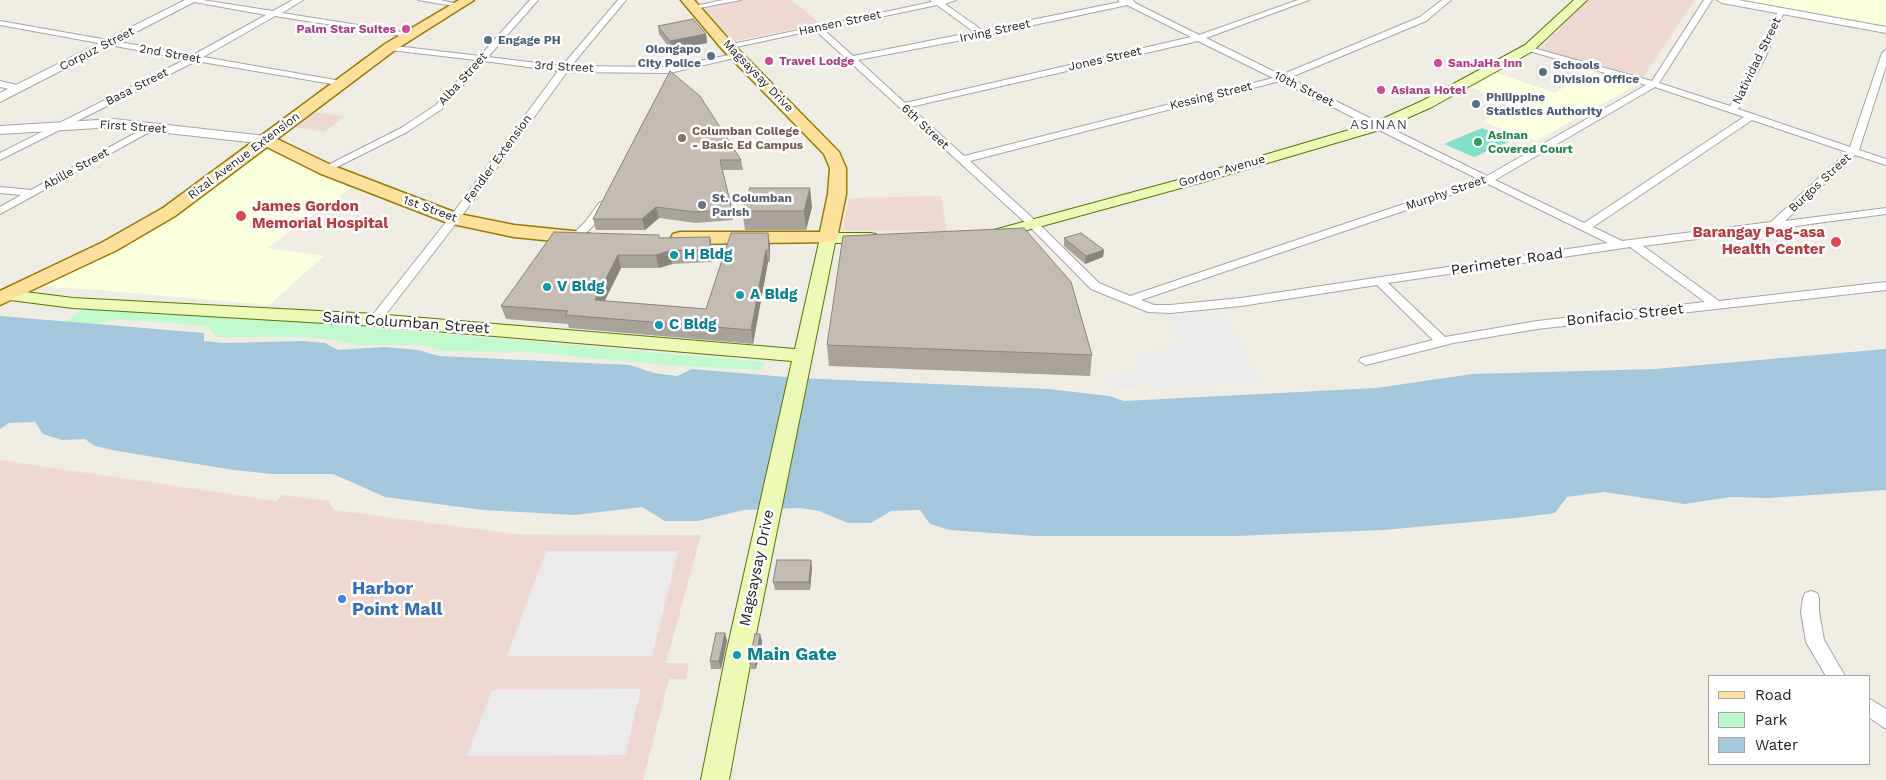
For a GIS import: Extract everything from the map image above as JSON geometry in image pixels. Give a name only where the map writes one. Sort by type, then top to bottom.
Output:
[{"type":"main road","name":"Gordon Avenue","points":[[978,237],[1034,225],[1378,126],[1427,104],[1529,48],[1580,0]]},
{"type":"main road","name":"Rizal Avenue Extension","points":[[3,295],[110,246],[169,212],[390,47],[464,2]]},
{"type":"main road","name":"Magsaysay Drive","points":[[690,4],[831,152],[838,168],[837,194],[715,780]]},
{"type":"main road","name":"1st Street","points":[[266,140],[325,169],[454,219],[514,231],[575,238],[604,238]]},
{"type":"main road","points":[[661,238],[882,238]]},
{"type":"main road","name":"Saint Columban Street","points":[[3,295],[73,303],[375,320],[801,364]]},
{"type":"street","points":[[187,0],[408,36]]},
{"type":"street","name":"Corpuz Street","points":[[0,98],[192,0]]},
{"type":"street","name":"Basa Street","points":[[0,157],[194,58],[299,0]]},
{"type":"street","points":[[422,0],[464,2]]},
{"type":"street","name":"Alba Street","points":[[325,169],[404,130],[431,112],[534,0]]},
{"type":"street","name":"Fendler Extension","points":[[375,320],[454,219],[564,68],[622,0]]},
{"type":"street","points":[[690,4],[737,0]]},
{"type":"street","name":"Hansen Street","points":[[733,51],[817,28],[935,1],[952,0]]},
{"type":"street","name":"Jones Street","points":[[903,106],[1198,38],[1305,0]]},
{"type":"street","name":"Kessing Street","points":[[962,160],[1282,78],[1423,19],[1447,0]]},
{"type":"street","name":"Murphy Street","points":[[1128,300],[1489,179],[1654,84],[1708,0]]},
{"type":"street","points":[[1722,0],[1886,30]]},
{"type":"street","points":[[935,1],[983,34]]},
{"type":"street","name":"10th Street","points":[[1129,1],[1198,38],[1586,227],[1626,244],[1717,305]]},
{"type":"street","name":"Irving Street","points":[[852,59],[983,34],[1129,1]]},
{"type":"street","name":"Natividad Street","points":[[1732,111],[1762,56],[1782,11]]},
{"type":"street","name":"2nd Street","points":[[0,23],[341,84]]},
{"type":"street","name":"6th Street","points":[[817,28],[1034,225],[1095,286]]},
{"type":"street","name":"3rd Street","points":[[390,47],[564,68],[670,70],[733,51]]},
{"type":"street","points":[[1529,48],[1654,84],[1886,162]]},
{"type":"street","name":"Burgos Street","points":[[1776,223],[1854,151],[1886,53]]},
{"type":"street","points":[[666,81],[670,70]]},
{"type":"street","points":[[0,84],[18,88]]},
{"type":"street","points":[[1586,227],[1751,117]]},
{"type":"street","name":"First Street","points":[[0,130],[114,123],[266,140]]},
{"type":"street","name":"Abille Street","points":[[0,211],[152,127]]},
{"type":"street","points":[[0,190],[32,194]]},
{"type":"street","points":[[575,238],[600,212],[608,195]]},
{"type":"street","name":"Perimeter Road","points":[[1095,286],[1152,309],[1170,309],[1241,302],[1381,283],[1626,244],[1776,223],[1886,211]]},
{"type":"street","points":[[1381,283],[1441,341]]},
{"type":"street","name":"Bonifacio Street","points":[[1366,361],[1441,341],[1546,324],[1886,286]]},
{"type":"street","points":[[1811,598],[1810,612],[1815,642],[1835,675]]},
{"type":"street","points":[[1871,707],[1886,721]]},
{"type":"shaded area","points":[[746,0],[791,0],[821,24],[734,41],[703,8]]},
{"type":"shaded area","points":[[1587,0],[1695,0],[1643,77],[1540,49]]},
{"type":"shaded area","points":[[1742,0],[1886,0],[1886,25]]},
{"type":"shaded area","points":[[1589,71],[1636,85],[1536,141],[1483,122],[1514,104],[1471,87],[1497,73],[1555,93]]},
{"type":"shaded area","points":[[312,112],[345,116],[324,132],[293,127]]},
{"type":"shaded area","name":"James Gordon Memorial Hospital","points":[[264,148],[351,188],[267,248],[324,256],[269,305],[32,286]]},
{"type":"shaded area","points":[[941,196],[947,231],[842,230],[849,198]]},
{"type":"shaded area","points":[[1221,313],[1262,383],[1123,388],[1104,380],[1141,370],[1135,356],[1185,343],[1164,318]]},
{"type":"shaded area","name":"Harbor Point Mall","points":[[0,460],[277,501],[281,495],[329,501],[334,510],[514,534],[701,535],[666,663],[689,663],[686,679],[669,679],[643,780],[0,780]]},
{"type":"shaded area","points":[[546,551],[678,551],[652,656],[507,656]]},
{"type":"shaded area","points":[[641,689],[625,755],[467,756],[492,690]]},
{"type":"green space","name":"Asinan Covered Court","points":[[1482,128],[1511,141],[1474,157],[1444,144]]},
{"type":"green space","points":[[90,305],[765,362],[761,370],[665,365],[528,352],[444,351],[424,345],[357,345],[337,340],[301,337],[217,337],[206,326],[118,319],[88,326],[67,321]]},
{"type":"water","points":[[0,316],[204,333],[204,341],[224,343],[304,341],[325,343],[338,350],[384,347],[418,350],[439,356],[630,365],[654,373],[677,376],[692,369],[798,378],[1049,389],[1109,396],[1124,401],[1376,388],[1472,374],[1655,369],[1886,349],[1886,490],[1769,498],[1730,497],[1685,504],[1604,492],[1567,497],[1555,513],[1516,518],[1383,530],[1235,536],[1035,536],[950,530],[930,524],[920,510],[891,511],[871,523],[848,523],[819,511],[800,508],[744,510],[698,521],[665,521],[642,507],[575,515],[483,510],[385,497],[333,474],[272,474],[234,470],[117,451],[95,446],[85,439],[62,440],[43,434],[35,422],[9,423],[0,429]]},
{"type":"building","points":[[693,19],[706,34],[670,41],[658,26]]},
{"type":"building","name":"Columban College - Basic Ed Campus","points":[[670,71],[700,96],[741,160],[720,160],[732,210],[694,212],[656,207],[642,219],[593,219]]},
{"type":"building","points":[[750,188],[810,188],[804,211],[742,211]]},
{"type":"building","points":[[1024,228],[1071,282],[1092,355],[827,345],[843,236]]},
{"type":"building","points":[[554,232],[659,235],[659,238],[710,237],[710,249],[669,251],[656,255],[618,255],[595,300],[706,309],[731,233],[768,233],[769,250],[766,250],[751,330],[565,315],[568,311],[501,306]]},
{"type":"building","points":[[1081,233],[1104,250],[1086,256],[1064,238]]},
{"type":"building","points":[[777,560],[811,560],[809,582],[773,582]]},
{"type":"building","points":[[716,633],[725,633],[719,661],[710,661]]},
{"type":"building","points":[[755,634],[760,634],[755,662],[749,662]]},
{"type":"place","name":"Palm Star Suites","points":[[406,29]]},
{"type":"place","name":"Engage PH","points":[[488,40]]},
{"type":"place","name":"Olongapo City Police","points":[[711,56]]},
{"type":"place","name":"Travel Lodge","points":[[769,61]]},
{"type":"place","name":"SanJaHa Inn","points":[[1438,63]]},
{"type":"place","name":"Schools Division Office","points":[[1543,72]]},
{"type":"place","name":"Asiana Hotel","points":[[1381,90]]},
{"type":"place","name":"Philippine Statistics Authority","points":[[1476,104]]},
{"type":"place","name":"Columban College - Basic Ed Campus","points":[[682,138]]},
{"type":"place","name":"Asinan Covered Court","points":[[1478,142]]},
{"type":"place","name":"St. Columban Parish","points":[[702,205]]},
{"type":"place","name":"James Gordon Memorial Hospital","points":[[241,216]]},
{"type":"place","name":"Barangay Pag-asa Health Center","points":[[1836,242]]},
{"type":"place","name":"H Bldg","points":[[674,255]]},
{"type":"place","name":"V Bldg","points":[[547,287]]},
{"type":"place","name":"A Bldg","points":[[740,295]]},
{"type":"place","name":"C Bldg","points":[[659,325]]},
{"type":"place","name":"Harbor Point Mall","points":[[342,599]]},
{"type":"place","name":"Main Gate","points":[[737,655]]},
{"type":"district","name":"ASINAN","points":[[1379,125]]}]
